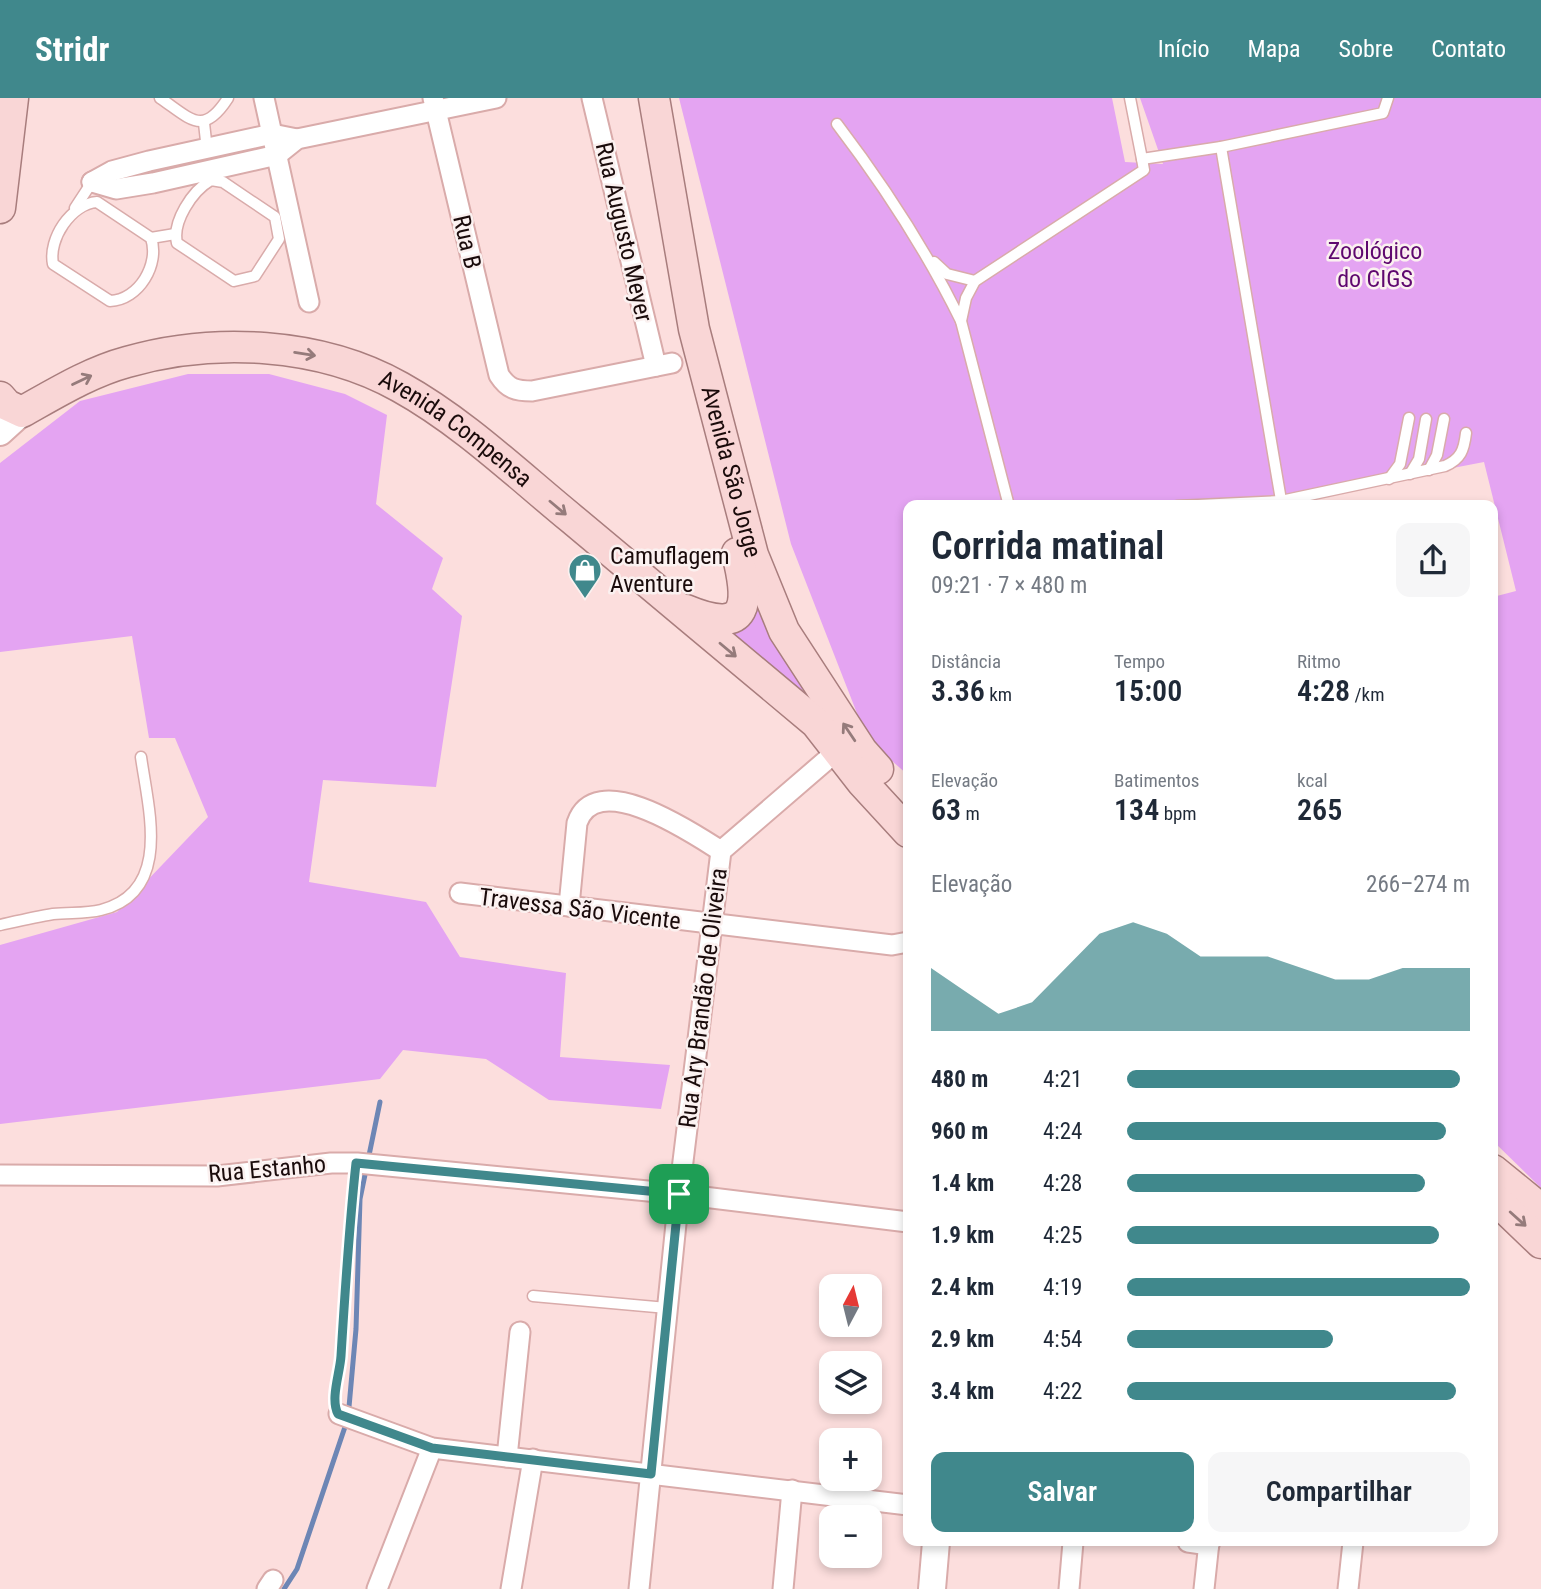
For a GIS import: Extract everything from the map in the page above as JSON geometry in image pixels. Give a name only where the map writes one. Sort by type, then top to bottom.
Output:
[{"type":"main road","points":[[640,98],[658,208],[746,590],[745,604],[736,615],[722,619],[706,617],[676,606]]},
{"type":"main road","name":"Avenida São Jorge","points":[[654,98],[694,329],[753,555],[783,631],[862,751],[903,798]]},
{"type":"main road","points":[[0,208],[8,105]]},
{"type":"main road","name":"Avenida Compensa","points":[[11,404],[126,362],[171,352],[220,347],[271,349],[318,356],[359,368],[400,387],[470,435],[816,723],[837,751]]},
{"type":"main road","points":[[837,751],[903,826]]},
{"type":"main road","points":[[1498,1174],[1541,1209]]},
{"type":"main road","points":[[1498,1202],[1541,1243]]},
{"type":"street","points":[[264,98],[277,155],[285,226],[309,302]]},
{"type":"street","points":[[92,182],[116,189],[211,175],[277,155],[297,139],[434,104],[496,98]]},
{"type":"street","name":"Rua Augusto Meyer","points":[[505,385],[517,391],[532,391],[664,364],[592,98]]},
{"type":"street","name":"Rua B","points":[[434,104],[499,375],[505,385]]},
{"type":"street","points":[[92,182],[112,171],[272,134],[297,139]]},
{"type":"street","name":"Avenida Compensa","points":[[0,432],[11,404]]},
{"type":"street","name":"Rua Ary Brandão de Oliveira","points":[[639,1589],[679,1194],[721,851],[837,751]]},
{"type":"street","points":[[569,906],[578,823],[580,815],[594,804],[618,803],[642,808],[721,851]]},
{"type":"street","name":"Travessa São Vicente","points":[[460,893],[710,925],[892,945],[903,943]]},
{"type":"street","name":"Rua Estanho","points":[[0,1175],[217,1176],[331,1163],[356,1163],[679,1194],[903,1221]]},
{"type":"street","points":[[507,1457],[520,1332]]},
{"type":"street","points":[[338,1414],[432,1448],[903,1505]]},
{"type":"street","points":[[377,1589],[432,1448]]},
{"type":"street","points":[[511,1589],[533,1459]]},
{"type":"street","points":[[783,1589],[792,1490]]},
{"type":"street","points":[[932,1589],[936,1546]]},
{"type":"street","points":[[1069,1589],[1073,1546]]},
{"type":"street","points":[[1204,1589],[1209,1546]]},
{"type":"street","points":[[1348,1589],[1353,1546]]},
{"type":"lane","points":[[160,98],[195,121],[204,123],[216,117],[228,98]]},
{"type":"lane","points":[[961,321],[966,298],[975,281],[1144,170],[1130,98]]},
{"type":"lane","points":[[1142,159],[1221,147],[1383,113],[1388,98]]},
{"type":"lane","points":[[204,123],[211,175]]},
{"type":"lane","points":[[838,124],[883,184],[929,257],[961,321],[1007,500]]},
{"type":"lane","points":[[1221,147],[1281,500]]},
{"type":"lane","points":[[211,175],[285,226],[255,276],[234,281],[177,243],[176,225],[211,175]]},
{"type":"lane","points":[[75,209],[97,202],[150,238],[155,260],[131,297],[110,302],[53,264],[52,245],[92,182]]},
{"type":"lane","points":[[150,238],[175,234]]},
{"type":"lane","points":[[929,257],[947,274],[975,281]]},
{"type":"lane","points":[[1389,479],[1400,464],[1409,418]]},
{"type":"lane","points":[[1410,474],[1419,459],[1426,419]]},
{"type":"lane","points":[[1429,470],[1437,455],[1444,419]]},
{"type":"lane","points":[[1299,500],[1457,461],[1466,433]]},
{"type":"lane","points":[[0,925],[103,909],[123,899],[140,882],[150,864],[152,839],[141,757]]},
{"type":"lane","points":[[533,1296],[667,1308]]},
{"type":"path","points":[[338,1414],[335,1406],[341,1360],[344,1273],[356,1163]]},
{"type":"green space","name":"Zoológico do CIGS","points":[[679,98],[1112,98],[1125,162],[1163,164],[1140,98],[1541,98],[1541,1188],[1498,1146],[1498,596],[1516,591],[1498,518],[1498,500],[1493,500],[1484,462],[1307,496],[1307,500],[903,500],[903,771],[867,739],[791,544]]},
{"type":"green space","points":[[188,374],[269,374],[345,394],[387,415],[376,504],[443,558],[432,589],[462,616],[436,787],[323,780],[309,882],[426,902],[460,957],[566,973],[560,1057],[670,1065],[661,1109],[549,1100],[486,1059],[403,1050],[380,1079],[0,1124],[0,945],[117,912],[208,817],[175,738],[149,738],[132,636],[0,652],[0,463],[80,401]]},
{"type":"green space","points":[[742,545],[811,709],[711,624],[724,625]]},
{"type":"waterway","points":[[284,1589],[297,1569],[348,1418],[356,1329],[360,1199],[380,1102]]},
{"type":"place","name":"Camuflagem Aventure","points":[[585,600]]},
{"type":"route","points":[[356,1163],[679,1194],[651,1474],[432,1448],[336,1412],[344,1273],[356,1163]]}]
